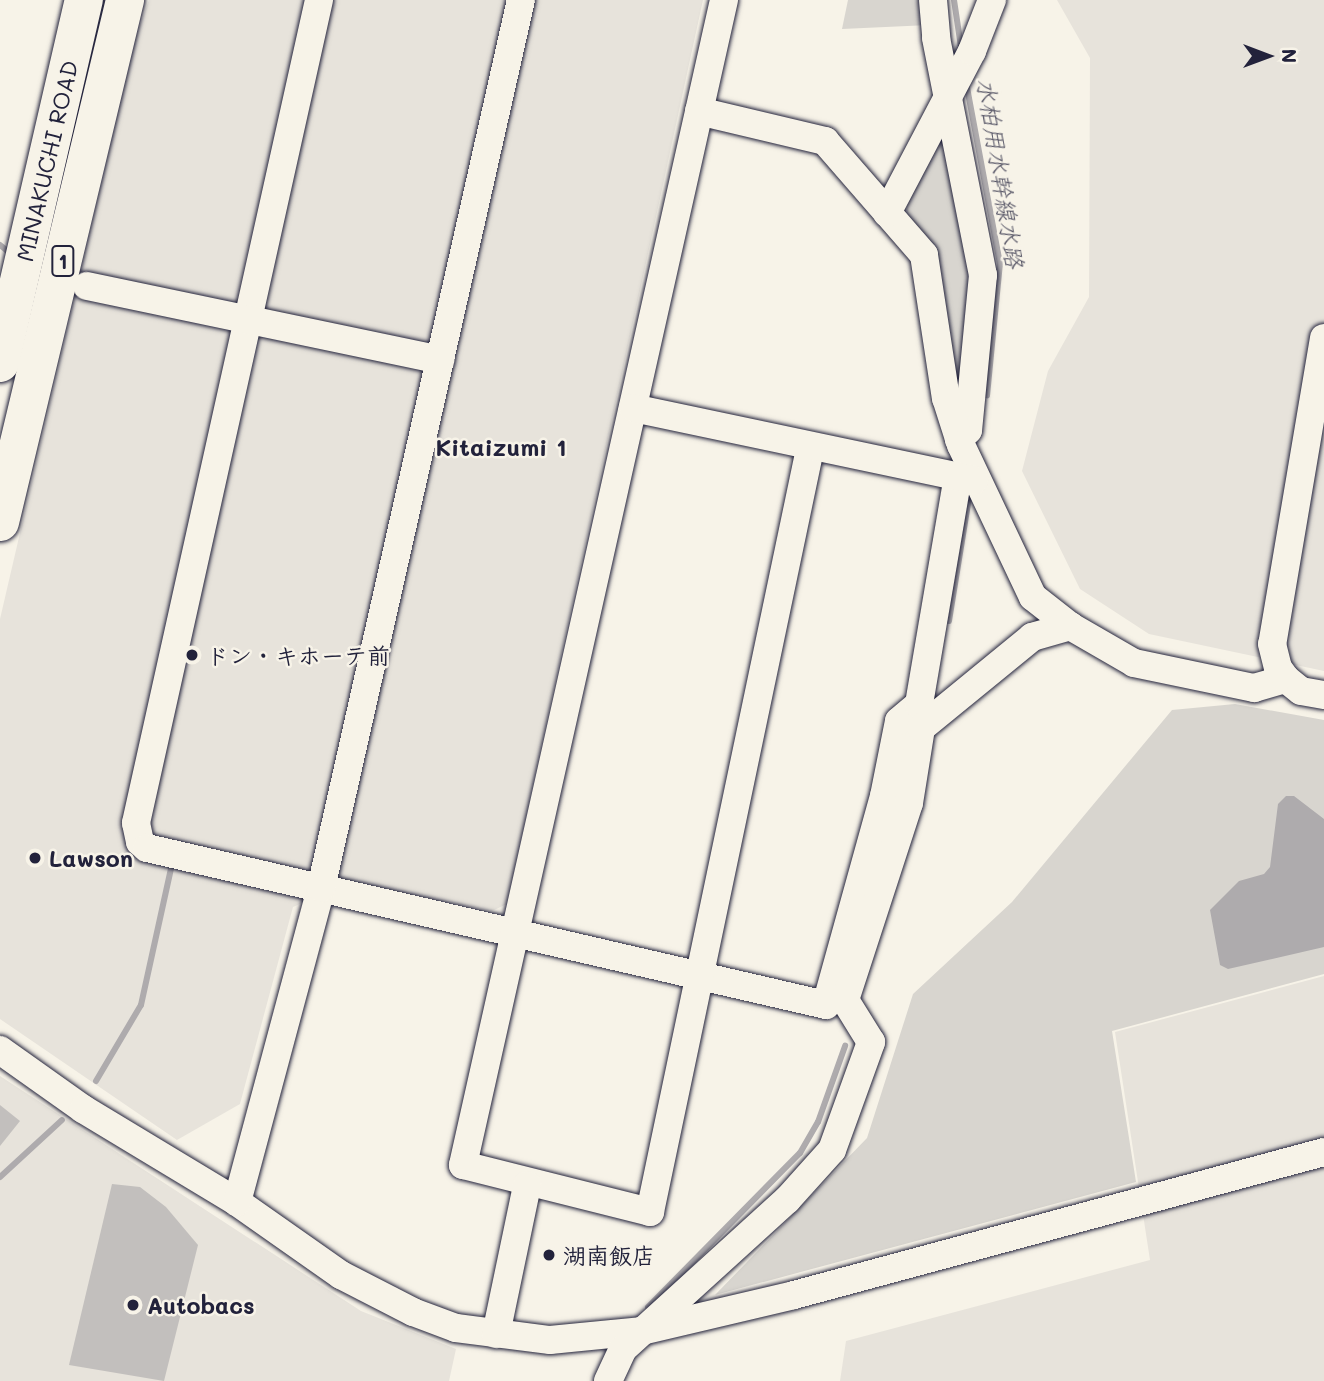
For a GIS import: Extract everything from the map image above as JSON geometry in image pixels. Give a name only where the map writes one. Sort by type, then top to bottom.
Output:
[{"type":"highway","name":"MINAKUCHI ROAD","points":[[0,363],[7,295],[84,0]]},
{"type":"highway","name":"MINAKUCHI ROAD","points":[[0,522],[125,0]]},
{"type":"street","points":[[319,0],[136,833],[140,842],[155,850],[702,974],[826,1005],[908,740],[1032,637],[1070,626]]},
{"type":"street","points":[[237,1202],[321,888],[521,0]]},
{"type":"street","points":[[724,0],[512,932],[463,1166],[527,1185],[650,1212],[810,449]]},
{"type":"street","points":[[933,0],[952,87],[983,275],[968,430],[959,439]]},
{"type":"street","points":[[887,213],[971,51],[991,1]]},
{"type":"street","points":[[699,111],[825,141],[924,255],[946,398],[968,479],[1033,597],[1070,626],[1110,651],[1158,671],[1254,688],[1286,679]]},
{"type":"street","points":[[87,286],[440,360]]},
{"type":"street","points":[[1324,338],[1272,643],[1278,668],[1286,679],[1301,691],[1324,695]]},
{"type":"street","points":[[633,408],[810,449],[822,448],[968,479]]},
{"type":"street","points":[[608,1381],[623,1349],[786,1200],[832,1150],[871,1042],[845,1000],[909,803],[908,740],[899,721],[919,704],[968,479]]},
{"type":"street","points":[[0,1050],[83,1109],[237,1202],[341,1275],[401,1306],[456,1328],[550,1340],[641,1331],[794,1295],[1324,1152]]},
{"type":"street","points":[[496,1334],[527,1185]]},
{"type":"shaded area","points":[[149,0],[703,0],[507,904],[492,911],[349,882],[293,907],[240,1104],[177,1140],[0,1019],[0,619],[134,42]]},
{"type":"shaded area","points":[[848,0],[926,0],[929,25],[842,29]]},
{"type":"shaded area","points":[[1057,0],[1324,0],[1324,671],[1149,634],[1080,589],[1022,471],[1048,371],[1089,297],[1090,58]]},
{"type":"shaded area","points":[[948,124],[977,288],[964,421],[908,223],[906,201]]},
{"type":"shaded area","points":[[1235,704],[1324,720],[1324,974],[1112,1031],[1136,1182],[715,1295],[867,1138],[913,994],[1012,902],[1172,710]]},
{"type":"shaded area","points":[[1286,796],[1294,796],[1324,819],[1324,947],[1228,969],[1220,965],[1210,910],[1239,881],[1264,874],[1270,867],[1278,804]]},
{"type":"shaded area","points":[[1324,976],[1324,1381],[840,1381],[846,1341],[1150,1260],[1115,1032]]},
{"type":"shaded area","points":[[0,1076],[361,1311],[456,1349],[449,1381],[0,1381]]},
{"type":"building","points":[[0,1105],[20,1121],[0,1146]]},
{"type":"building","name":"Autobacs","points":[[112,1184],[140,1187],[166,1207],[198,1245],[164,1381],[69,1365]]},
{"type":"waterway","name":"水柏用水幹線水路","points":[[954,0],[961,47]]},
{"type":"waterway","name":"水柏用水幹線水路","points":[[966,82],[1000,263],[987,395]]},
{"type":"waterway","points":[[0,245],[11,254]]},
{"type":"waterway","name":"水柏用水幹線水路","points":[[949,621],[969,498]]},
{"type":"waterway","points":[[96,1081],[141,1005],[171,869]]},
{"type":"waterway","name":"水柏用水幹線水路","points":[[648,1307],[800,1153],[818,1122],[845,1046]]},
{"type":"waterway","points":[[0,1177],[62,1120]]},
{"type":"place","name":"ドン・キホーテ前","points":[[192,655]]},
{"type":"place","name":"Lawson","points":[[35,858]]},
{"type":"place","name":"湖南飯店","points":[[549,1255]]},
{"type":"place","name":"Autobacs","points":[[133,1305]]},
{"type":"district","name":"Kitaizumi 1","points":[[501,447]]}]
